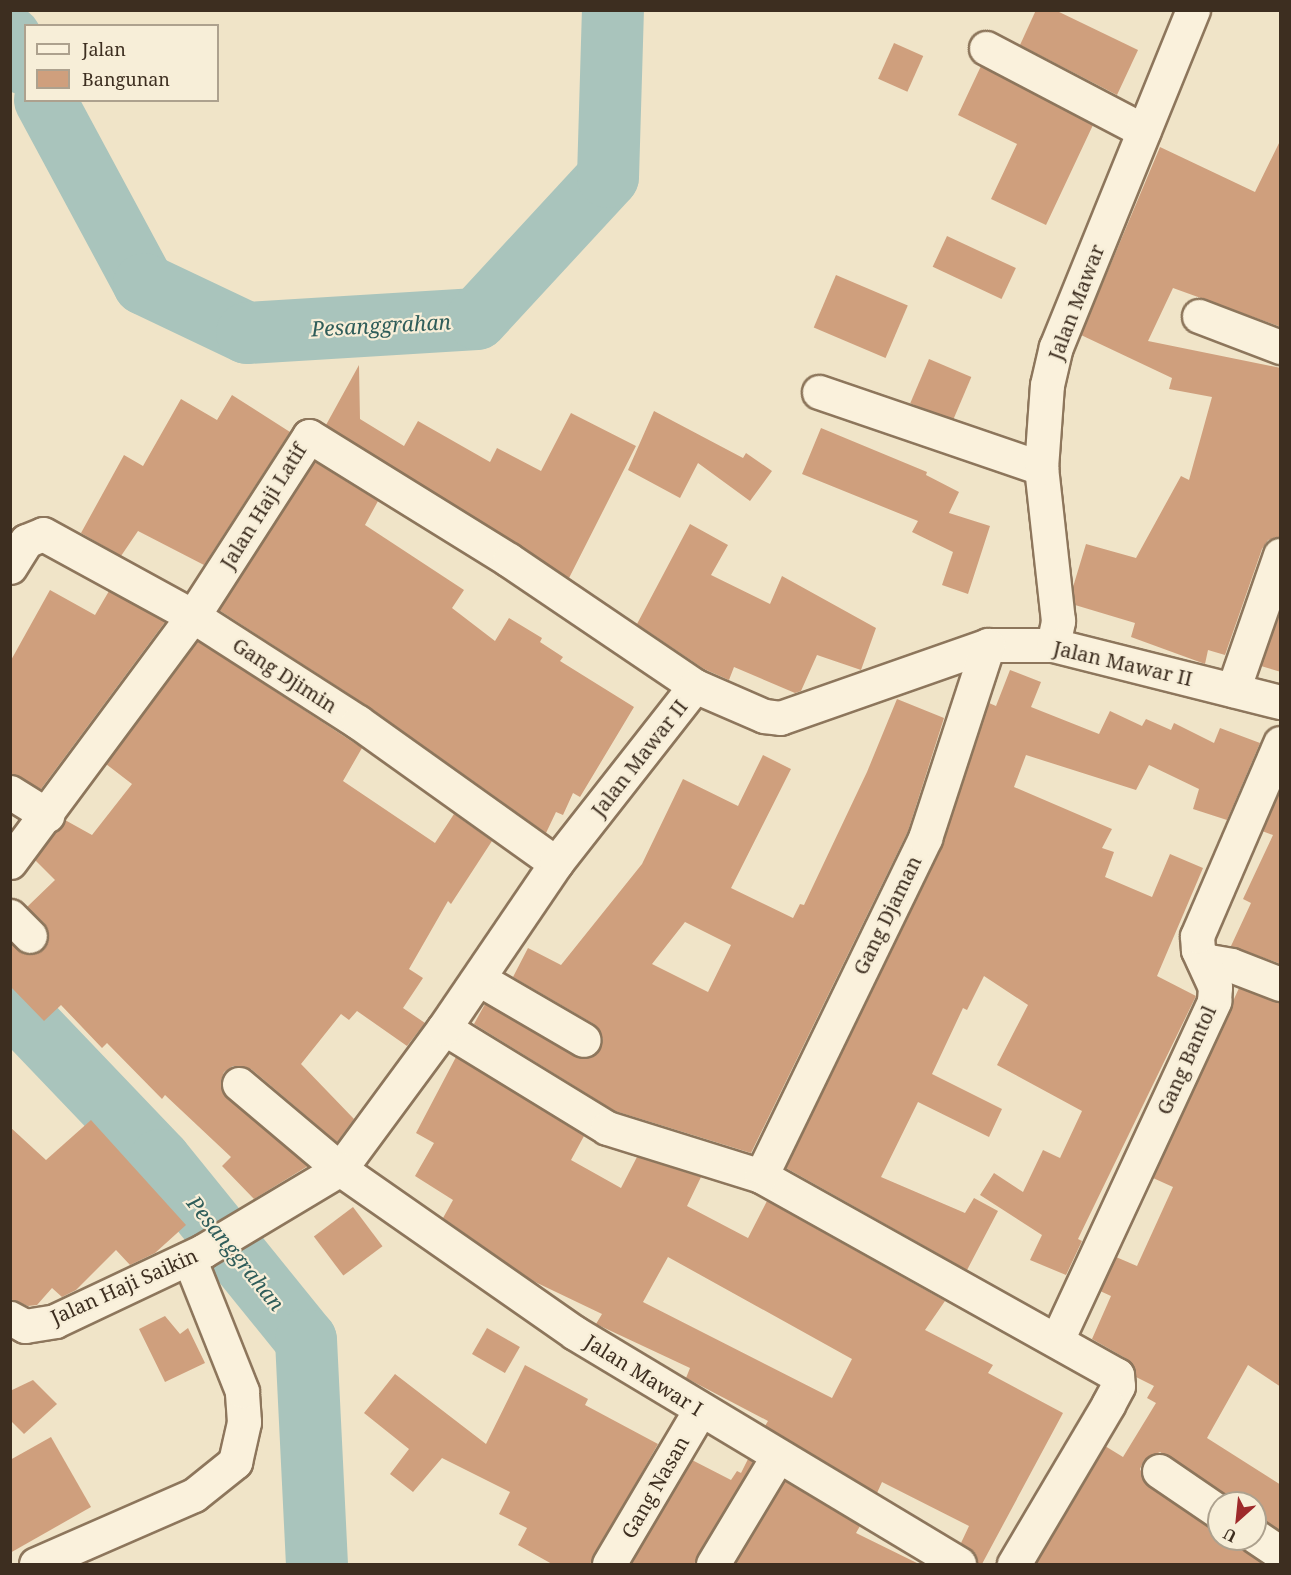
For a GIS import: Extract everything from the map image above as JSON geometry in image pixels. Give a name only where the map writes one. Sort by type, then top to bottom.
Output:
[{"type":"street","name":"Jalan Mawar","points":[[1053,645],[1058,621],[1041,468],[1047,386],[1056,346],[1193,10]]},
{"type":"street","points":[[986,48],[1144,131]]},
{"type":"street","points":[[1199,316],[1281,347]]},
{"type":"street","points":[[819,392],[1041,468]]},
{"type":"street","name":"Jalan Haji Latif","points":[[10,862],[193,616],[309,435],[509,560],[695,686]]},
{"type":"street","name":"Gang Djimin","points":[[10,567],[26,541],[43,534],[193,616],[358,722],[556,863]]},
{"type":"street","points":[[1233,690],[1281,555]]},
{"type":"street","name":"Jalan Mawar II","points":[[267,1215],[340,1169],[479,979],[556,863],[695,686],[764,716],[788,717],[988,645],[1053,645],[1281,702]]},
{"type":"street","name":"Gang Djaman","points":[[761,1176],[925,838],[988,645]]},
{"type":"street","name":"Gang Bantol","points":[[1057,1340],[1214,1001],[1215,987],[1203,960],[1197,936],[1281,743]]},
{"type":"street","points":[[10,792],[47,815]]},
{"type":"street","points":[[1203,960],[1231,965],[1281,984]]},
{"type":"street","points":[[479,979],[584,1040]]},
{"type":"street","points":[[444,1028],[620,1134],[761,1176],[1110,1370],[1119,1380],[1014,1564]]},
{"type":"street","name":"Jalan Mawar I","points":[[239,1084],[340,1169],[575,1333],[959,1564]]},
{"type":"street","name":"Jalan Haji Saikin","points":[[10,1318],[25,1326],[55,1321],[196,1255],[267,1215]]},
{"type":"street","points":[[36,1564],[194,1495],[235,1462],[244,1422],[242,1392],[196,1255]]},
{"type":"street","name":"Gang Nasan","points":[[609,1564],[700,1410]]},
{"type":"street","points":[[713,1564],[778,1455]]},
{"type":"street","points":[[1160,1471],[1207,1504]]},
{"type":"street","points":[[1267,1544],[1281,1553]]},
{"type":"building","points":[[1036,10],[1055,10],[1138,50],[1117,95],[1020,45]]},
{"type":"building","points":[[894,43],[923,56],[907,92],[878,79]]},
{"type":"building","points":[[981,66],[1093,125],[1046,225],[991,199],[1017,144],[958,115]]},
{"type":"building","points":[[1281,139],[1281,327],[1173,288],[1148,341],[1281,368],[1281,537],[1268,540],[1262,549],[1225,655],[1208,650],[1205,664],[1131,637],[1135,623],[1075,605],[1073,587],[1086,544],[1136,558],[1181,476],[1189,480],[1212,397],[1169,389],[1172,378],[1081,335],[1160,147],[1255,192]]},
{"type":"building","points":[[947,236],[1016,268],[1002,299],[933,267]]},
{"type":"building","points":[[836,275],[908,305],[886,358],[814,327]]},
{"type":"building","points":[[929,359],[971,377],[953,421],[910,403]]},
{"type":"building","points":[[359,365],[360,419],[404,446],[418,421],[490,462],[497,448],[541,471],[571,413],[636,446],[569,578],[326,425]]},
{"type":"building","points":[[232,395],[290,432],[204,565],[138,531],[121,556],[81,533],[124,455],[143,466],[181,399],[217,420]]},
{"type":"building","points":[[654,411],[743,458],[746,453],[772,471],[750,501],[698,463],[680,498],[628,470]]},
{"type":"building","points":[[821,428],[927,472],[926,475],[959,492],[949,513],[990,526],[968,594],[942,585],[953,552],[912,532],[918,521],[802,474]]},
{"type":"building","points":[[315,462],[378,501],[365,525],[464,590],[452,608],[495,641],[509,618],[542,638],[540,642],[563,657],[560,661],[634,707],[580,797],[573,793],[563,815],[556,812],[546,833],[369,707],[219,610]]},
{"type":"building","points":[[690,524],[728,545],[711,575],[770,604],[782,576],[876,628],[861,670],[817,655],[801,691],[795,693],[734,667],[729,680],[704,669],[637,624]]},
{"type":"building","points":[[50,590],[95,615],[109,591],[165,622],[41,789],[10,773],[10,662]]},
{"type":"building","points":[[1281,611],[1281,672],[1261,666]]},
{"type":"building","points":[[198,641],[362,748],[343,781],[435,843],[454,814],[492,841],[451,904],[448,901],[409,969],[423,978],[403,1008],[425,1023],[407,1046],[357,1011],[349,1020],[341,1014],[301,1064],[354,1119],[337,1142],[251,1069],[233,1066],[224,1072],[221,1081],[227,1098],[308,1166],[254,1199],[222,1166],[231,1157],[165,1095],[162,1099],[107,1043],[102,1048],[61,1005],[44,1021],[10,986],[10,943],[25,954],[34,954],[48,940],[44,923],[27,907],[55,880],[35,860],[65,820],[92,835],[132,784],[106,764]]},
{"type":"building","points":[[1010,670],[1041,682],[1031,707],[1099,734],[1110,711],[1142,726],[1146,719],[1171,730],[1174,723],[1214,743],[1220,728],[1260,743],[1227,820],[1193,809],[1199,789],[1149,765],[1136,790],[1026,755],[1014,787],[1112,829],[1102,848],[1114,852],[1105,877],[1152,897],[1170,854],[1203,868],[1157,976],[1196,996],[1078,1239],[1082,1241],[1066,1275],[1030,1260],[1042,1235],[980,1195],[994,1173],[1023,1192],[1043,1150],[1060,1158],[1082,1111],[997,1065],[1028,1005],[984,976],[967,1010],[963,1008],[932,1074],[1002,1109],[989,1137],[918,1102],[881,1177],[965,1213],[974,1198],[998,1211],[967,1270],[786,1168],[942,846],[989,703],[996,706]]},
{"type":"building","points":[[897,699],[944,718],[908,831],[751,1153],[615,1111],[474,1024],[485,1004],[575,1056],[585,1059],[600,1050],[603,1039],[594,1024],[513,977],[528,948],[561,965],[642,864],[683,779],[738,806],[763,755],[791,769],[731,888],[793,918],[800,904],[804,905],[867,772]],"holes":[[[685,922],[731,945],[708,992],[652,964]]]},
{"type":"building","points":[[1281,789],[1281,964],[1231,946],[1251,903],[1243,899],[1273,835],[1262,831]]},
{"type":"building","points":[[1239,988],[1281,1002],[1281,1387],[1248,1365],[1207,1438],[1281,1485],[1281,1531],[1267,1523],[1267,1491],[1217,1491],[1160,1452],[1144,1460],[1140,1469],[1148,1486],[1207,1526],[1207,1551],[1244,1551],[1264,1564],[1035,1564],[1105,1446],[1123,1457],[1156,1403],[1147,1398],[1154,1386],[1136,1377],[1127,1359],[1092,1339],[1111,1296],[1100,1291],[1116,1257],[1137,1266],[1173,1187],[1153,1178]]},
{"type":"building","points":[[456,1057],[584,1136],[571,1160],[621,1188],[637,1157],[701,1177],[687,1206],[748,1238],[767,1201],[945,1301],[925,1330],[993,1365],[988,1373],[1063,1413],[982,1564],[978,1564],[975,1554],[961,1543],[969,1526],[882,1482],[877,1493],[765,1426],[768,1421],[686,1378],[690,1368],[596,1324],[602,1314],[533,1281],[443,1218],[453,1200],[415,1176],[434,1143],[416,1133]],"holes":[[[668,1257],[852,1359],[832,1398],[643,1302]]]},
{"type":"building","points":[[91,1120],[186,1225],[155,1253],[130,1265],[116,1250],[76,1290],[62,1297],[52,1288],[37,1305],[28,1306],[10,1299],[10,1127],[46,1160]]},
{"type":"building","points":[[353,1207],[382,1246],[343,1276],[314,1236]]},
{"type":"building","points":[[165,1316],[180,1334],[188,1328],[205,1363],[165,1382],[139,1329]]},
{"type":"building","points":[[487,1328],[520,1347],[505,1373],[472,1354]]},
{"type":"building","points":[[525,1365],[588,1399],[585,1405],[658,1444],[590,1564],[552,1564],[518,1545],[527,1528],[499,1514],[510,1492],[442,1458],[413,1492],[390,1474],[409,1449],[364,1413],[395,1374],[486,1444]]},
{"type":"building","points":[[33,1380],[57,1404],[24,1434],[10,1420],[10,1391]]},
{"type":"building","points":[[51,1437],[91,1507],[10,1553],[10,1460]]},
{"type":"building","points":[[748,1459],[753,1462],[694,1564],[630,1564],[692,1460],[731,1480],[737,1471],[741,1473]]},
{"type":"building","points":[[785,1481],[860,1526],[856,1533],[919,1564],[735,1564]]},
{"type":"waterway","name":"Pesanggrahan","points":[[46,102],[144,284],[247,333],[477,319],[608,177],[613,10]]},
{"type":"waterway","name":"Pesanggrahan","points":[[10,37],[24,62]]},
{"type":"waterway","name":"Pesanggrahan","points":[[10,1003],[160,1160],[306,1340],[317,1564]]}]
